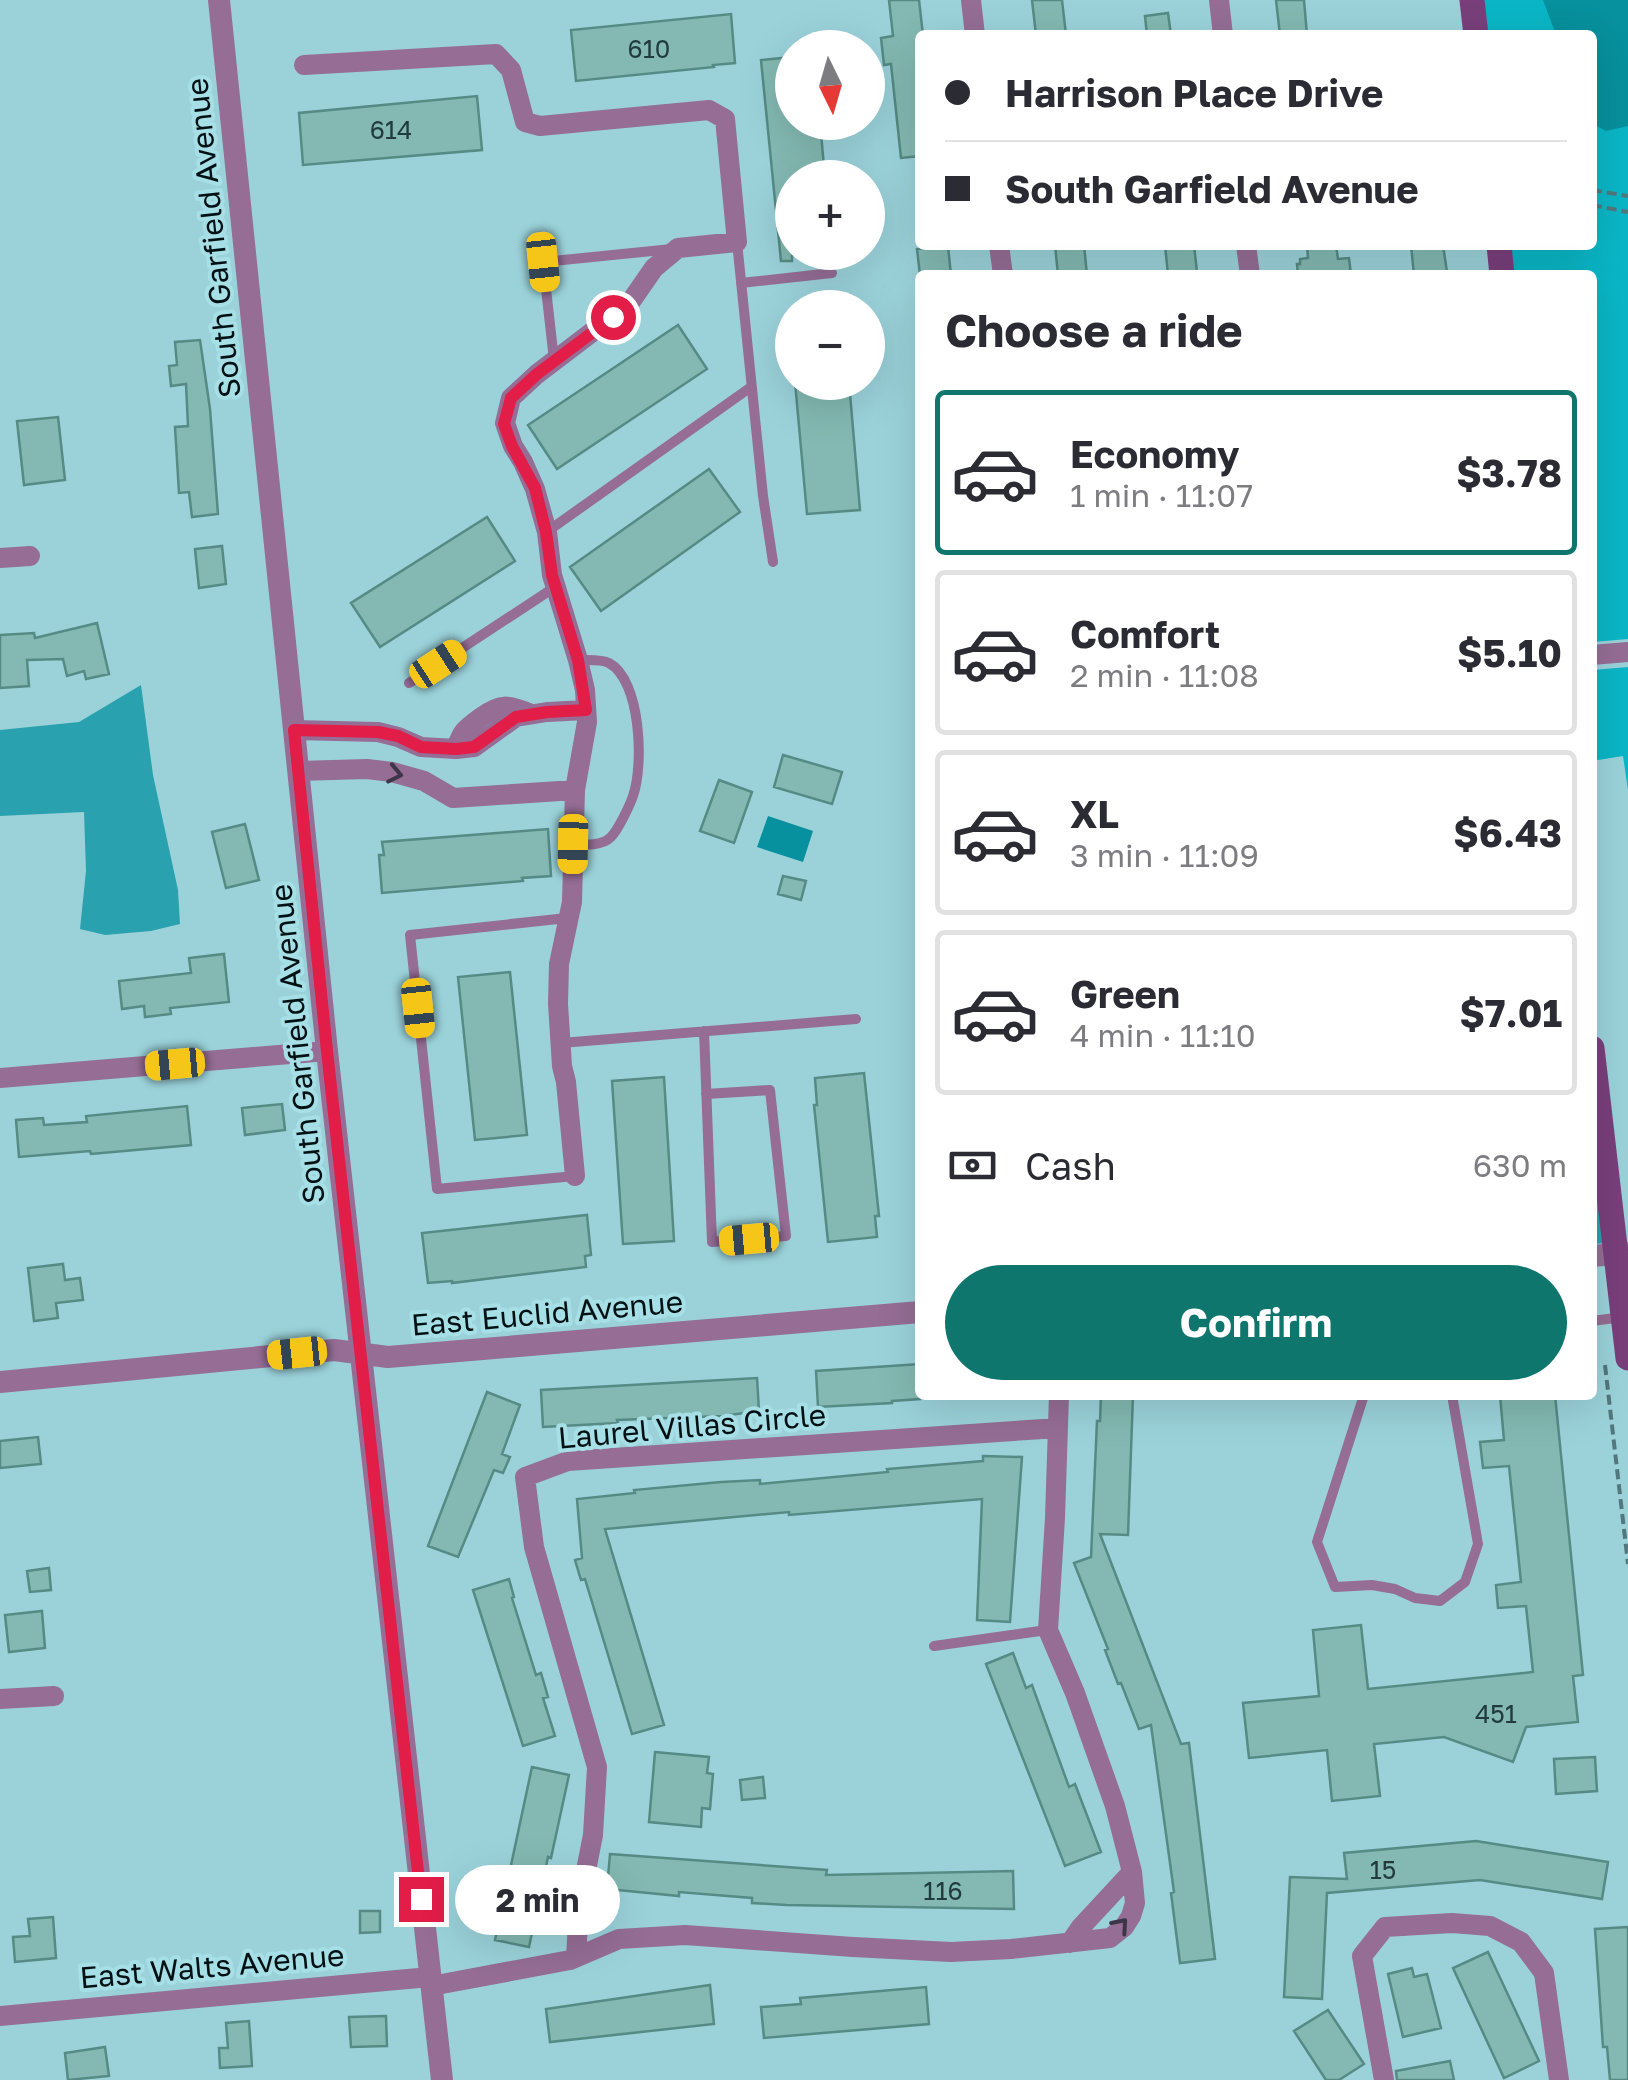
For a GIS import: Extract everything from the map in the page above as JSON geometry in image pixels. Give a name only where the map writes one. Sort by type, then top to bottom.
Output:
[{"type":"main road","points":[[1472,0],[1475,30]]},
{"type":"main road","points":[[1597,1097],[1613,1254],[1624,1317],[1616,1359]]},
{"type":"street","name":"South Garfield Avenue","points":[[219,0],[327,1051],[442,2080]]},
{"type":"street","points":[[971,0],[974,30]]},
{"type":"street","points":[[1220,0],[1223,30]]},
{"type":"street","points":[[304,65],[496,54],[511,70],[525,122],[540,126],[709,110],[725,119],[737,242],[678,248],[654,268],[629,304],[511,398],[504,424],[535,488],[552,575],[578,660],[586,710],[575,790],[572,902],[559,964],[558,1004],[575,1176]]},
{"type":"street","points":[[0,558],[30,556]]},
{"type":"street","points":[[1597,655],[1628,652]]},
{"type":"street","points":[[294,730],[378,732],[421,747],[456,749],[474,747],[516,717],[586,710]]},
{"type":"street","points":[[298,771],[368,768],[392,772],[424,781],[454,798],[575,790]]},
{"type":"street","points":[[0,1078],[327,1051]]},
{"type":"street","name":"East Euclid Avenue","points":[[0,1382],[334,1350],[388,1357],[915,1312]]},
{"type":"street","points":[[430,1982],[576,1957],[620,1939],[685,1935],[952,1952],[1110,1938],[1124,1927],[1134,1904],[1132,1872],[1109,1790],[1048,1630],[1059,1400]]},
{"type":"street","name":"Laurel Villas Circle","points":[[576,1957],[579,1906],[593,1835],[597,1767],[534,1548],[524,1476],[568,1461],[1058,1428]]},
{"type":"street","points":[[0,1699],[54,1696]]},
{"type":"street","points":[[1070,1943],[1132,1872]]},
{"type":"street","points":[[1384,2080],[1362,1956],[1385,1927],[1452,1923],[1490,1926],[1521,1942],[1544,1973],[1559,2080]]},
{"type":"street","name":"East Walts Avenue","points":[[0,2016],[430,1982]]},
{"type":"lane","points":[[737,242],[773,562]]},
{"type":"lane","points":[[554,361],[543,262],[678,248]]},
{"type":"lane","points":[[741,283],[832,273]]},
{"type":"lane","points":[[546,532],[751,387]]},
{"type":"lane","points":[[409,683],[556,586]]},
{"type":"lane","points":[[573,844],[602,843],[612,836],[634,794],[639,746],[633,701],[622,674],[608,662],[578,660]]},
{"type":"lane","points":[[568,918],[410,935],[436,1189],[575,1176]]},
{"type":"lane","points":[[561,1043],[856,1019]]},
{"type":"lane","points":[[704,1031],[706,1094],[712,1242],[786,1236],[770,1090],[706,1094]]},
{"type":"lane","points":[[1597,1320],[1624,1317]]},
{"type":"lane","points":[[1362,1400],[1317,1542],[1334,1587],[1372,1585],[1440,1601],[1465,1582],[1478,1544],[1453,1400]]},
{"type":"lane","points":[[934,1646],[1048,1630]]},
{"type":"path","points":[[1597,191],[1628,196]]},
{"type":"path","points":[[1597,205],[1628,212]]},
{"type":"path","points":[[1616,1359],[1628,1564]]},
{"type":"shaded area","points":[[1484,0],[1628,0],[1628,639],[1597,642],[1597,270],[1514,270],[1512,250],[1597,250],[1597,30],[1487,30]]},
{"type":"shaded area","points":[[1543,0],[1628,0],[1628,126],[1606,131],[1597,126],[1597,30],[1554,30]]},
{"type":"shaded area","points":[[1628,667],[1628,790],[1623,756],[1597,760],[1597,670]]},
{"type":"shaded area","points":[[141,685],[153,775],[178,890],[180,924],[105,935],[80,929],[86,871],[84,812],[0,816],[0,730],[79,722]]},
{"type":"shaded area","points":[[768,816],[813,831],[803,862],[757,847]]},
{"type":"shaded area","points":[[1597,1174],[1606,1243],[1597,1244]]},
{"type":"building","points":[[889,0],[919,0],[922,30],[915,30],[915,157],[901,158],[891,64],[885,65],[885,37],[893,36]]},
{"type":"building","points":[[1032,0],[1062,0],[1065,30],[1035,30]]},
{"type":"building","points":[[1276,0],[1304,0],[1307,30],[1279,30]]},
{"type":"building","points":[[1168,13],[1170,30],[1146,30],[1145,16]]},
{"type":"building","points":[[731,14],[735,63],[576,81],[571,30]]},
{"type":"building","points":[[775,59],[775,140],[822,140],[823,160],[775,160],[775,201],[761,60]]},
{"type":"building","points":[[477,96],[482,150],[303,165],[299,113]]},
{"type":"building","points":[[917,250],[948,250],[950,270],[919,270]]},
{"type":"building","points":[[1056,250],[1084,250],[1086,270],[1058,270]]},
{"type":"building","points":[[1166,250],[1195,250],[1197,270],[1168,270]]},
{"type":"building","points":[[1307,250],[1337,250],[1338,259],[1349,258],[1350,270],[1298,270],[1300,259],[1308,258]]},
{"type":"building","points":[[1412,250],[1444,250],[1447,270],[1414,270]]},
{"type":"building","points":[[678,325],[707,369],[557,469],[528,425]]},
{"type":"building","points":[[200,340],[218,514],[192,517],[189,492],[179,493],[175,427],[188,426],[186,384],[171,386],[169,366],[177,365],[175,342]]},
{"type":"building","points":[[797,400],[851,400],[860,510],[807,514]]},
{"type":"building","points":[[58,417],[65,480],[24,485],[17,421]]},
{"type":"building","points":[[709,469],[740,512],[601,611],[570,567]]},
{"type":"building","points":[[487,517],[515,561],[380,647],[351,603]]},
{"type":"building","points":[[222,546],[226,584],[199,588],[195,549]]},
{"type":"building","points":[[97,623],[109,674],[86,679],[84,671],[67,676],[63,659],[27,660],[29,686],[0,688],[0,635],[34,633],[35,638]]},
{"type":"building","points":[[783,755],[842,772],[832,804],[774,787]]},
{"type":"building","points":[[719,780],[752,792],[734,843],[700,831]]},
{"type":"building","points":[[245,824],[259,880],[226,888],[212,832]]},
{"type":"building","points":[[548,829],[551,876],[382,893],[382,842]]},
{"type":"building","points":[[783,876],[806,881],[801,900],[778,894]]},
{"type":"building","points":[[224,954],[229,1002],[170,1008],[171,1014],[145,1017],[144,1006],[122,1009],[119,981],[191,973],[189,958]]},
{"type":"building","points":[[510,972],[527,1135],[475,1140],[458,977]]},
{"type":"building","points":[[864,1073],[879,1216],[875,1216],[877,1237],[828,1242],[814,1105],[815,1078]]},
{"type":"building","points":[[664,1077],[674,1241],[623,1244],[612,1081]]},
{"type":"building","points":[[282,1104],[285,1130],[245,1135],[242,1108]]},
{"type":"building","points":[[187,1106],[191,1145],[19,1157],[16,1120],[43,1118],[44,1125],[87,1122],[86,1116]]},
{"type":"building","points":[[587,1215],[591,1255],[585,1256],[586,1267],[428,1283],[422,1233]]},
{"type":"building","points":[[63,1264],[65,1280],[80,1278],[83,1300],[56,1303],[58,1318],[34,1321],[28,1268]]},
{"type":"building","points":[[915,1364],[915,1399],[818,1407],[816,1371]]},
{"type":"building","points":[[757,1378],[759,1411],[543,1427],[541,1390]]},
{"type":"building","points":[[487,1392],[520,1405],[502,1454],[510,1457],[503,1473],[494,1470],[458,1557],[428,1546]]},
{"type":"building","points":[[1101,1400],[1133,1400],[1128,1535],[1100,1534],[1181,1744],[1189,1743],[1215,1959],[1180,1963],[1151,1725],[1139,1729],[1121,1683],[1118,1684],[1074,1563],[1091,1557]]},
{"type":"building","points":[[1500,1400],[1556,1400],[1583,1675],[1573,1676],[1578,1722],[1526,1727],[1513,1762],[1444,1737],[1374,1744],[1380,1796],[1332,1801],[1327,1750],[1249,1758],[1243,1703],[1319,1696],[1313,1630],[1361,1625],[1368,1689],[1533,1672],[1526,1606],[1498,1608],[1496,1585],[1521,1582],[1509,1466],[1483,1468],[1480,1442],[1504,1440]]},
{"type":"building","points":[[38,1437],[41,1464],[0,1468],[0,1441]]},
{"type":"building","points":[[983,1456],[1022,1457],[1010,1622],[977,1620],[982,1499],[605,1529],[664,1725],[632,1734],[585,1579],[581,1580],[575,1560],[582,1558],[577,1499],[721,1482],[760,1480],[760,1484],[888,1472],[887,1469],[983,1461]]},
{"type":"building","points":[[49,1568],[51,1590],[30,1592],[27,1571]]},
{"type":"building","points":[[509,1579],[536,1675],[541,1673],[548,1697],[543,1698],[555,1736],[523,1746],[473,1590]]},
{"type":"building","points":[[42,1611],[45,1648],[9,1652],[5,1615]]},
{"type":"building","points":[[1013,1653],[1026,1688],[1032,1685],[1069,1787],[1075,1784],[1101,1852],[1065,1866],[986,1664]]},
{"type":"building","points":[[655,1752],[709,1757],[707,1773],[713,1774],[710,1809],[702,1808],[701,1827],[649,1822]]},
{"type":"building","points":[[1595,1757],[1597,1791],[1556,1794],[1554,1759]]},
{"type":"building","points":[[532,1767],[569,1775],[529,1947],[495,1940]]},
{"type":"building","points":[[763,1777],[765,1798],[742,1800],[740,1780]]},
{"type":"building","points":[[1476,1841],[1608,1862],[1602,1899],[1480,1880],[1327,1893],[1322,1999],[1284,1997],[1290,1877],[1347,1879],[1344,1853]]},
{"type":"building","points":[[610,1854],[827,1870],[826,1875],[1013,1871],[1014,1909],[786,1905],[752,1903],[752,1898],[607,1889]]},
{"type":"building","points":[[360,1911],[380,1911],[380,1932],[360,1933]]},
{"type":"building","points":[[53,1917],[56,1958],[15,1962],[13,1937],[30,1936],[28,1919]]},
{"type":"building","points":[[1628,1927],[1628,2080],[1610,2080],[1607,2047],[1603,2047],[1595,1929]]},
{"type":"building","points":[[1488,1952],[1539,2061],[1504,2078],[1453,1968]]},
{"type":"building","points":[[1412,1968],[1414,1977],[1427,1974],[1441,2028],[1403,2037],[1388,1974]]},
{"type":"building","points":[[710,1985],[714,2024],[550,2042],[546,2009]]},
{"type":"building","points":[[926,1987],[929,2024],[764,2038],[761,2007],[801,2004],[800,1998]]},
{"type":"building","points":[[1328,2010],[1364,2064],[1339,2080],[1326,2080],[1294,2031]]},
{"type":"building","points":[[386,2016],[387,2046],[351,2047],[349,2017]]},
{"type":"building","points":[[249,2021],[252,2066],[220,2068],[219,2048],[228,2048],[226,2023]]},
{"type":"building","points":[[105,2047],[109,2076],[68,2080],[65,2053]]},
{"type":"building","points":[[1450,2061],[1454,2080],[1397,2080],[1396,2071]]},
{"type":"route","points":[[421,1899],[294,730],[378,732],[421,747],[456,749],[474,747],[516,717],[586,710],[585,690],[552,575],[535,488],[504,424],[511,398],[613,317]]}]
